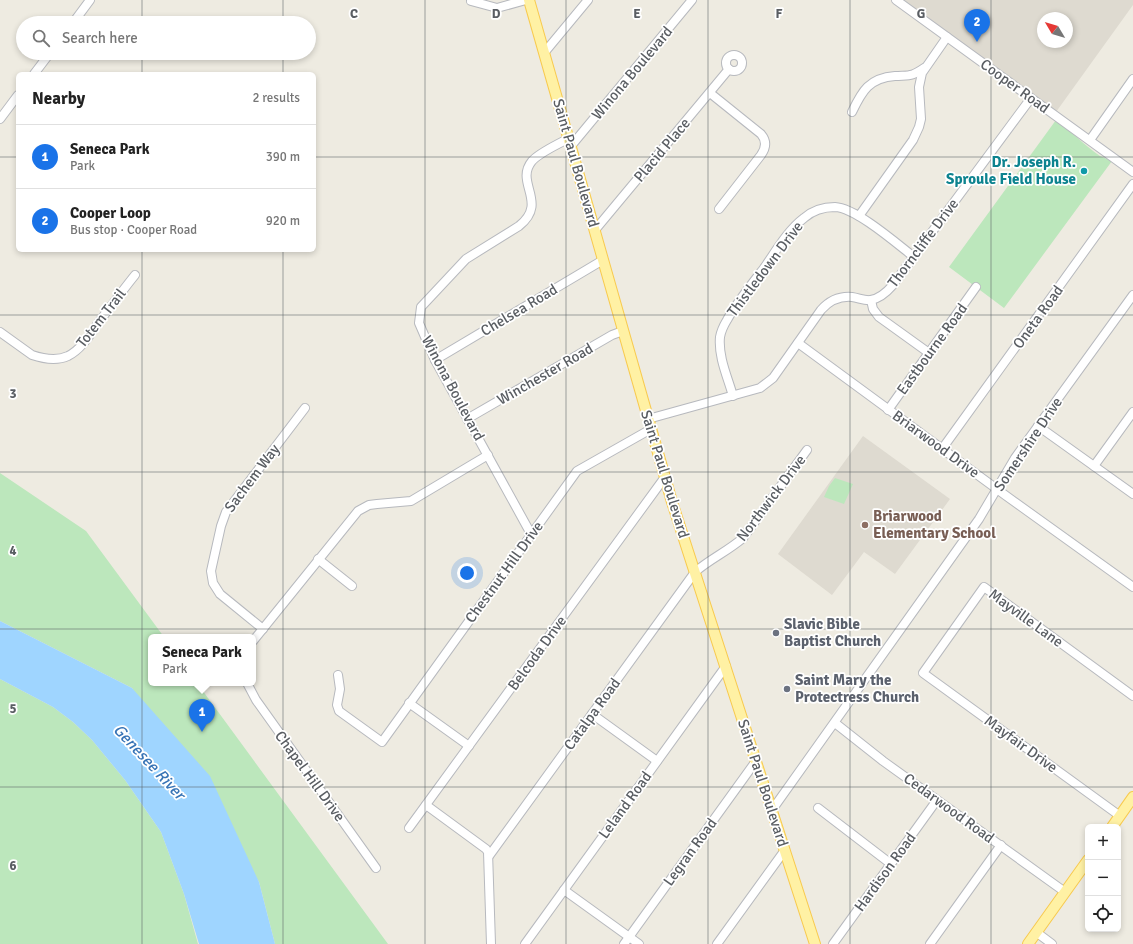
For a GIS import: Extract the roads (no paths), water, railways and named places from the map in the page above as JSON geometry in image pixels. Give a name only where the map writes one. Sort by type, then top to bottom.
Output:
[{"type":"main road","name":"Saint Paul Boulevard","points":[[529,0],[665,477],[785,850],[813,942]]},
{"type":"main road","points":[[1114,824],[1133,797]]},
{"type":"main road","points":[[1028,944],[1085,864]]},
{"type":"street","points":[[78,16],[90,0]]},
{"type":"street","points":[[471,1],[497,8],[526,0]]},
{"type":"street","points":[[544,53],[588,0]]},
{"type":"street","name":"Winona Boulevard","points":[[531,534],[435,360],[419,323],[421,307],[466,259],[526,221],[530,216],[532,205],[527,175],[530,163],[538,156],[570,142],[692,0]]},
{"type":"street","name":"Cooper Road","points":[[896,0],[1133,172]]},
{"type":"street","points":[[859,216],[917,133],[921,119],[919,87],[922,73],[947,37]]},
{"type":"street","points":[[36,72],[45,60]]},
{"type":"street","points":[[852,112],[863,91],[873,82],[885,77],[912,76],[925,68]]},
{"type":"street","name":"Placid Place","points":[[595,230],[729,69]]},
{"type":"street","points":[[1090,140],[1133,79]]},
{"type":"street","points":[[710,93],[761,134],[764,137],[766,144],[766,148],[761,155],[719,209]]},
{"type":"street","points":[[0,119],[16,98]]},
{"type":"street","name":"Thorncliffe Drive","points":[[871,300],[886,293],[892,286],[1031,98]]},
{"type":"street","name":"Oneta Road","points":[[942,449],[1133,184]]},
{"type":"street","name":"Thistledown Drive","points":[[733,396],[721,355],[720,345],[722,328],[731,313],[791,231],[804,217],[818,210],[829,207],[842,208],[859,216],[914,257]]},
{"type":"street","name":"Chelsea Road","points":[[435,360],[603,260]]},
{"type":"street","name":"Totem Trail","points":[[0,332],[32,355],[57,359],[69,355],[85,341],[135,274]]},
{"type":"street","name":"Eastbourne Road","points":[[888,410],[976,287]]},
{"type":"street","name":"Somershire Drive","points":[[772,810],[980,519],[1015,458],[1133,295]]},
{"type":"street","points":[[650,424],[733,396],[752,392],[767,384],[773,378],[821,310],[828,303],[838,298],[846,297],[871,300],[873,309],[879,316],[929,353]]},
{"type":"street","name":"Winchester Road","points":[[468,419],[612,335],[623,331]]},
{"type":"street","name":"Briarwood Drive","points":[[798,343],[1133,587]]},
{"type":"street","name":"Sachem Way","points":[[262,629],[220,594],[212,578],[212,564],[226,512],[305,408]]},
{"type":"street","points":[[1094,466],[1133,412]]},
{"type":"street","name":"Chestnut Hill Drive","points":[[338,675],[340,689],[337,705],[338,711],[382,742],[577,471],[650,424]]},
{"type":"street","points":[[1038,426],[1133,494]]},
{"type":"street","name":"Northwick Drive","points":[[695,572],[743,538],[807,450]]},
{"type":"street","points":[[256,637],[353,515],[362,508],[377,504],[411,501],[488,455]]},
{"type":"street","name":"Belcoda Drive","points":[[409,828],[665,477]]},
{"type":"street","points":[[318,559],[352,586]]},
{"type":"street","name":"Catalpa Road","points":[[489,856],[695,572]]},
{"type":"street","name":"Mayville Lane","points":[[922,673],[984,587],[1133,696]]},
{"type":"street","name":"Leland Road","points":[[525,944],[726,666]]},
{"type":"street","name":"Mayfair Drive","points":[[922,673],[1120,816]]},
{"type":"street","name":"Chapel Hill Drive","points":[[249,686],[256,700],[376,868]]},
{"type":"street","points":[[409,703],[469,746]]},
{"type":"street","points":[[592,714],[657,761]]},
{"type":"street","name":"Cedarwood Road","points":[[835,723],[878,758],[1065,892]]},
{"type":"street","name":"Legran Road","points":[[624,944],[756,761]]},
{"type":"street","name":"Hardison Road","points":[[833,944],[937,800]]},
{"type":"street","points":[[426,805],[486,849],[489,856],[491,944]]},
{"type":"street","points":[[818,808],[892,864]]},
{"type":"street","points":[[930,944],[1000,845]]},
{"type":"street","points":[[717,944],[785,850]]},
{"type":"street","points":[[564,890],[640,944]]},
{"type":"street","points":[[1036,932],[1052,944]]},
{"type":"water","name":"Genesee River","points":[[0,621],[132,688],[210,776],[259,882],[275,944],[199,944],[184,894],[161,832],[125,780],[92,740],[73,722],[53,707],[0,679]]},
{"type":"place","name":"Cooper Loop","points":[[977,42]]},
{"type":"place","name":"Dr. Joseph R. Sproule Field House","points":[[1084,171]]},
{"type":"place","name":"Briarwood Elementary School","points":[[865,525]]},
{"type":"place","name":"Slavic Bible Baptist Church","points":[[776,633]]},
{"type":"place","name":"Saint Mary the Protectress Church","points":[[787,689]]},
{"type":"place","name":"Seneca Park","points":[[202,732]]}]
